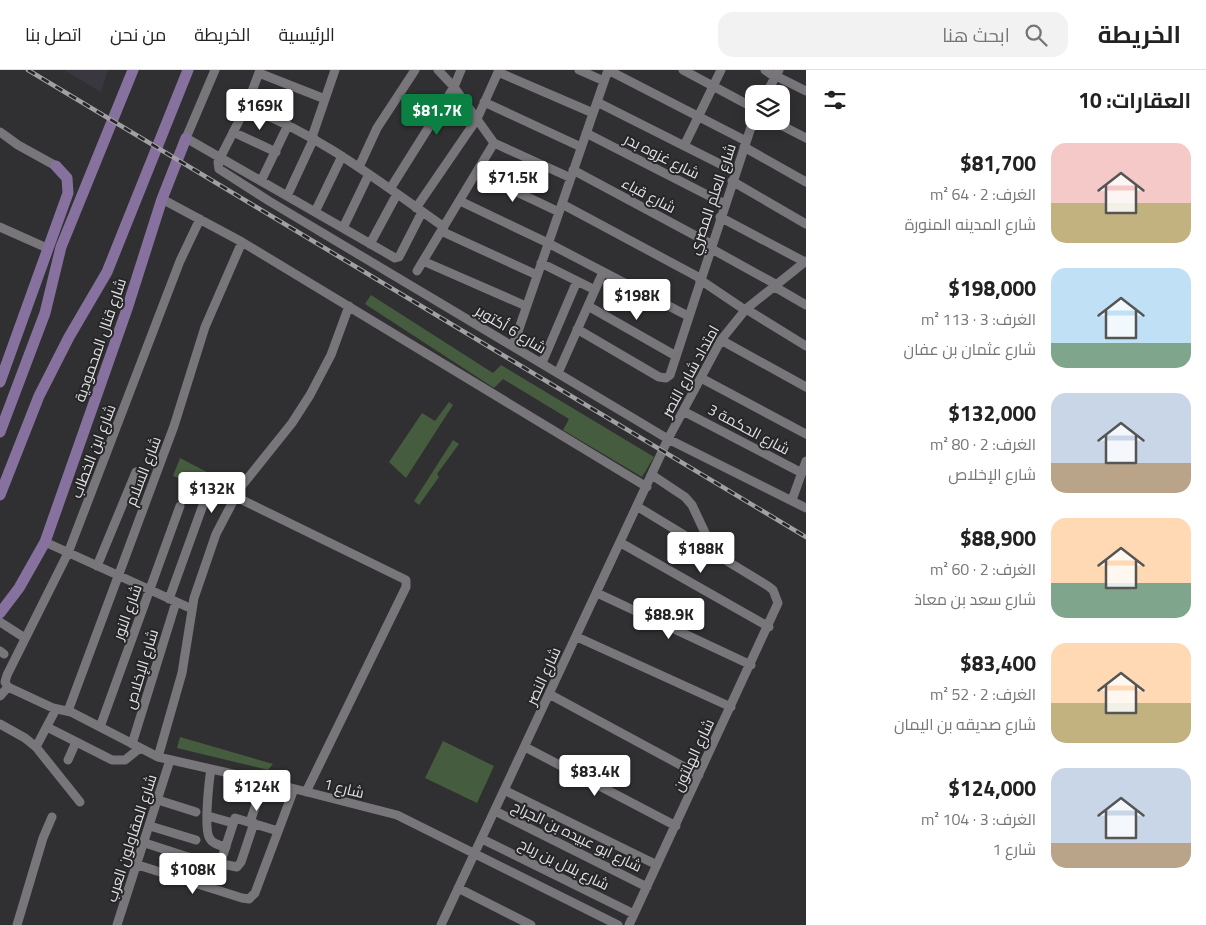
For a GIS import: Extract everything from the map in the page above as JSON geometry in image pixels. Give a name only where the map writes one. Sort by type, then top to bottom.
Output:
[{"type":"main road","points":[[0,432],[45,313],[61,248],[133,70]]},
{"type":"main road","name":"شارع قنال المحمودية","points":[[0,495],[25,427],[46,381],[107,272],[188,70]]},
{"type":"main road","name":"شارع قنال المحمودية","points":[[0,613],[19,588],[45,542],[127,309],[162,200],[186,138]]},
{"type":"main road","points":[[0,382],[69,188],[67,178],[56,166]]},
{"type":"street","name":"شارع قنال المحمودية","points":[[186,138],[215,70]]},
{"type":"street","points":[[287,196],[313,138],[336,70]]},
{"type":"street","points":[[359,167],[377,128],[399,91],[415,70]]},
{"type":"street","points":[[417,272],[494,144],[454,87],[438,70]]},
{"type":"street","points":[[370,244],[393,191],[454,87],[461,70]]},
{"type":"street","points":[[579,70],[604,81]]},
{"type":"street","points":[[513,346],[608,70],[698,117],[806,182]]},
{"type":"street","points":[[685,70],[745,103]]},
{"type":"street","points":[[684,146],[721,70]]},
{"type":"street","points":[[765,70],[777,74],[806,91]]},
{"type":"street","points":[[186,138],[395,258],[399,257],[419,210],[477,119],[498,71],[593,113]]},
{"type":"street","points":[[220,157],[246,107],[259,72],[325,99]]},
{"type":"street","points":[[771,85],[777,74]]},
{"type":"street","points":[[484,102],[581,147]]},
{"type":"street","points":[[597,102],[736,172]]},
{"type":"street","points":[[246,107],[313,138],[359,167],[443,229],[537,275]]},
{"type":"street","points":[[261,181],[288,125]]},
{"type":"street","name":"شارع العلم المصري","points":[[578,329],[661,378],[670,375],[710,246],[750,130]]},
{"type":"street","points":[[790,130],[806,138]]},
{"type":"street","points":[[0,132],[18,145],[56,166]]},
{"type":"street","points":[[234,132],[276,152]]},
{"type":"street","name":"شارع غزوه بدر","points":[[586,133],[724,204]]},
{"type":"street","name":"شارع قباء","points":[[494,144],[572,174],[710,246],[806,305]]},
{"type":"street","points":[[314,212],[342,156]]},
{"type":"street","name":"شارع 6 أكتوبر","points":[[220,157],[219,169],[261,196],[668,439],[806,508]]},
{"type":"street","points":[[477,173],[560,208],[700,279],[745,310],[806,346]]},
{"type":"street","points":[[343,228],[369,174]]},
{"type":"street","points":[[732,181],[806,224]]},
{"type":"street","points":[[162,200],[242,242],[647,487]]},
{"type":"street","points":[[460,201],[548,243],[688,316]]},
{"type":"street","points":[[720,217],[804,264]]},
{"type":"street","name":"شارع ابن الخطاب","points":[[8,687],[5,682],[7,675],[68,553],[180,261],[200,219]]},
{"type":"street","points":[[0,227],[47,248]]},
{"type":"street","name":"شارع السلام","points":[[68,711],[174,426],[205,327],[242,242]]},
{"type":"street","points":[[423,261],[526,306]]},
{"type":"street","points":[[541,263],[595,290]]},
{"type":"street","name":"امتداد شارع النصر","points":[[668,439],[721,340],[745,310],[804,264]]},
{"type":"street","points":[[558,373],[603,272]]},
{"type":"street","points":[[542,363],[577,281]]},
{"type":"street","points":[[158,757],[182,673],[192,609],[210,546],[234,496],[292,423],[310,395],[331,355],[349,306]]},
{"type":"street","points":[[588,306],[676,356]]},
{"type":"street","points":[[721,340],[806,388]]},
{"type":"street","points":[[701,378],[806,434]]},
{"type":"street","name":"شارع الحكمة 3","points":[[683,410],[802,473]]},
{"type":"street","name":"شارع النصر","points":[[441,925],[638,507],[668,439]]},
{"type":"street","points":[[792,500],[806,462]]},
{"type":"street","points":[[97,566],[136,472]]},
{"type":"street","points":[[652,475],[685,497],[692,505],[715,554]]},
{"type":"street","points":[[234,496],[401,575],[406,580],[406,587],[306,792]]},
{"type":"street","name":"شارع الإخلاص","points":[[136,746],[173,601],[203,505]]},
{"type":"street","name":"شارع النور","points":[[100,727],[180,506]]},
{"type":"street","points":[[638,507],[715,554]]},
{"type":"street","points":[[45,542],[192,609]]},
{"type":"street","points":[[621,542],[769,627]]},
{"type":"street","name":"شارع الهلتون","points":[[629,925],[777,609],[777,596],[768,586],[715,554]]},
{"type":"street","points":[[597,593],[751,665]]},
{"type":"street","points":[[0,622],[25,638]]},
{"type":"street","points":[[577,637],[731,707]]},
{"type":"street","points":[[0,696],[8,687]]},
{"type":"street","name":"شارع 1","points":[[8,687],[56,709],[68,711],[158,757],[248,777],[397,815],[618,925]]},
{"type":"street","points":[[550,694],[700,775]]},
{"type":"street","points":[[36,747],[56,709]]},
{"type":"street","points":[[0,724],[36,747],[80,802]]},
{"type":"street","points":[[47,727],[106,758],[118,761],[131,757],[136,746]]},
{"type":"street","points":[[68,760],[76,742]]},
{"type":"street","points":[[525,747],[676,826]]},
{"type":"street","name":"شارع المقاولون العرب","points":[[117,925],[138,865],[170,760]]},
{"type":"street","points":[[211,769],[208,783],[209,838],[216,844],[226,846]]},
{"type":"street","points":[[242,797],[248,777]]},
{"type":"street","points":[[145,843],[188,857],[237,867],[242,862],[264,781]]},
{"type":"street","points":[[138,865],[249,899],[255,893],[294,789]]},
{"type":"street","points":[[504,790],[657,865]]},
{"type":"street","points":[[158,800],[196,812]]},
{"type":"street","name":"شارع ابو عبيده بن الجراح","points":[[495,811],[647,886]]},
{"type":"street","points":[[208,816],[233,823]]},
{"type":"street","points":[[17,925],[42,838],[52,817]]},
{"type":"street","points":[[220,864],[236,818],[278,831]]},
{"type":"street","points":[[150,826],[196,840]]},
{"type":"street","name":"شارع بلال بن رباح","points":[[482,839],[634,914]]},
{"type":"street","points":[[458,888],[531,925]]},
{"type":"shaded area","points":[[64,70],[108,70],[101,92]]},
{"type":"green space","points":[[371,295],[493,373],[501,365],[654,457],[642,477],[563,430],[569,419],[503,379],[494,388],[365,304]]},
{"type":"green space","points":[[449,402],[453,405],[406,478],[389,462],[422,413],[435,421]]},
{"type":"green space","points":[[453,440],[459,444],[437,474],[439,477],[419,505],[414,501]]},
{"type":"green space","points":[[180,458],[207,472],[203,482],[190,482],[173,476]]},
{"type":"green space","points":[[180,737],[273,764],[268,770],[177,748]]},
{"type":"green space","points":[[443,741],[494,766],[477,803],[425,778]]},
{"type":"railway","points":[[28,70],[806,537]]}]
